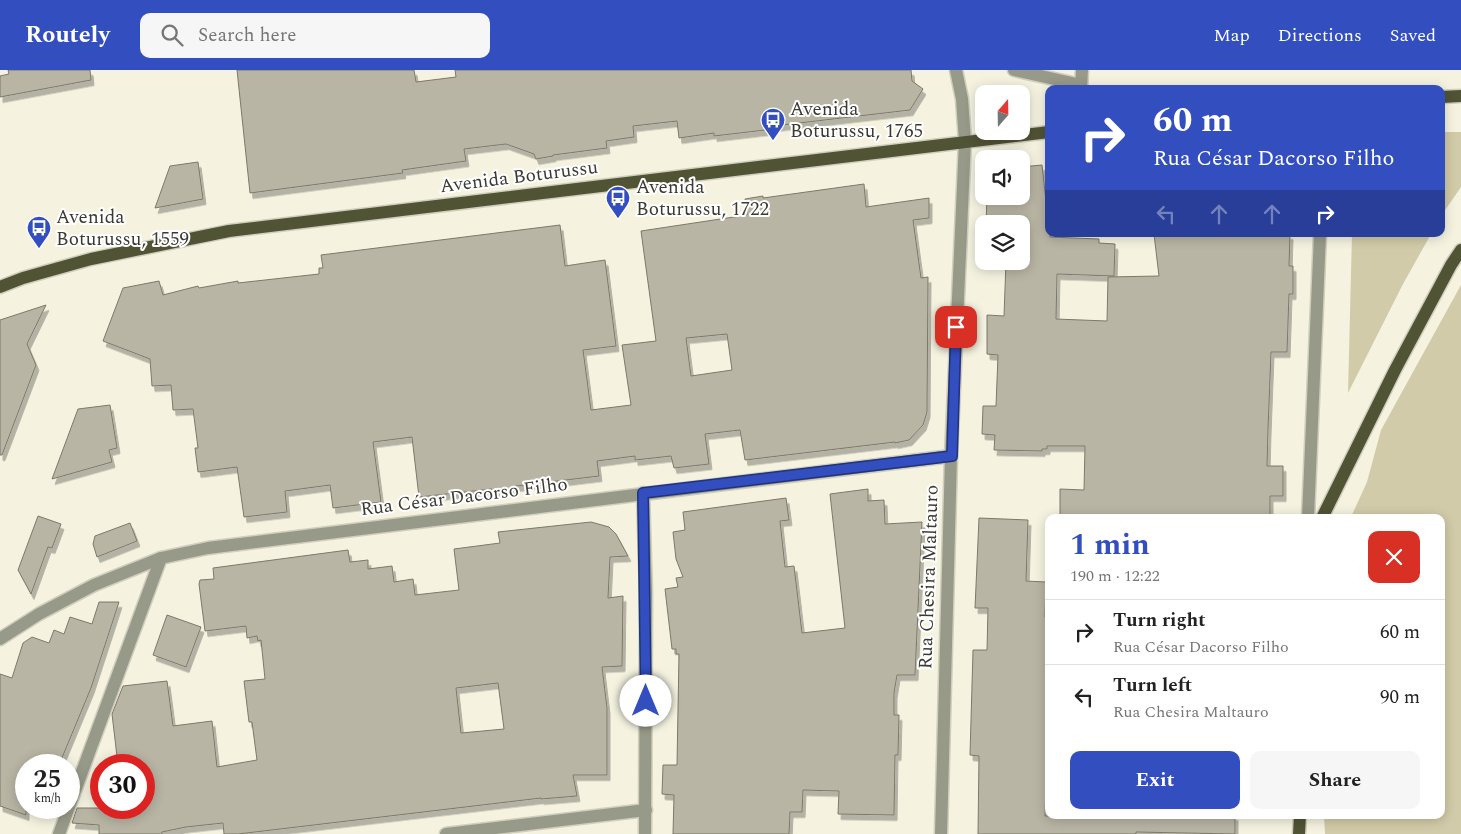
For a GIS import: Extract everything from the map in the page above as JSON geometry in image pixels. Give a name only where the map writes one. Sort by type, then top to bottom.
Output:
[{"type":"main road","points":[[1445,98],[1461,96]]},
{"type":"main road","name":"Avenida Boturussu","points":[[0,287],[22,278],[90,259],[229,231],[1045,132]]},
{"type":"main road","points":[[1324,514],[1395,370],[1451,265],[1461,250]]},
{"type":"main road","points":[[1299,834],[1300,819]]},
{"type":"street","name":"Rua Chesira Maltauro","points":[[941,834],[952,456],[965,142],[962,99],[956,70]]},
{"type":"street","points":[[1014,70],[1073,85]]},
{"type":"street","points":[[1081,85],[1082,70]]},
{"type":"street","points":[[1308,514],[1320,237]]},
{"type":"street","name":"Rua César Dacorso Filho","points":[[0,639],[39,614],[94,585],[161,558],[208,548],[952,456]]},
{"type":"street","points":[[643,493],[646,593],[645,834]]},
{"type":"street","points":[[59,834],[161,558]]},
{"type":"street","points":[[446,834],[646,810]]},
{"type":"shaded area","points":[[1445,132],[1461,132],[1461,187],[1445,210]]},
{"type":"shaded area","points":[[1352,237],[1429,237],[1403,284],[1348,393]]},
{"type":"shaded area","points":[[1461,285],[1461,834],[1325,834],[1324,819],[1445,819],[1445,514],[1352,514],[1367,482],[1381,430]]},
{"type":"building","points":[[8,70],[90,70],[91,80],[0,97],[0,76],[9,74]]},
{"type":"building","points":[[237,70],[414,70],[416,82],[456,77],[455,70],[911,70],[912,81],[923,89],[910,110],[765,127],[765,130],[714,136],[714,133],[679,138],[677,121],[633,126],[634,137],[606,141],[607,148],[536,159],[534,154],[506,144],[464,149],[466,161],[402,170],[403,173],[250,193]]},
{"type":"building","points":[[198,162],[203,199],[155,208],[170,166]]},
{"type":"building","points":[[1042,165],[1045,192],[1045,237],[1099,239],[1099,243],[1115,244],[1114,276],[1057,274],[1056,319],[1107,321],[1108,277],[1159,276],[1154,237],[1290,237],[1289,266],[1293,266],[1293,294],[1289,294],[1287,352],[1271,352],[1267,466],[1283,466],[1283,496],[1270,496],[1270,514],[1060,514],[1060,489],[1084,490],[1085,446],[1047,446],[1047,449],[1042,449],[1042,451],[994,450],[995,435],[982,434],[983,406],[996,406],[998,355],[987,354],[987,315],[1004,316],[1006,270],[1030,270],[1030,215],[986,215],[987,205],[1030,205],[1030,166]]},
{"type":"building","points":[[864,184],[866,207],[929,198],[929,218],[913,220],[921,278],[928,277],[927,412],[923,425],[909,440],[745,460],[740,430],[705,434],[709,464],[674,468],[671,456],[635,460],[635,456],[597,461],[599,476],[516,486],[516,489],[492,492],[492,489],[419,497],[412,437],[373,442],[381,502],[333,508],[330,485],[285,491],[287,512],[244,517],[237,467],[198,472],[195,448],[198,448],[193,409],[173,410],[171,385],[152,386],[150,359],[103,341],[123,288],[159,281],[163,295],[198,286],[199,288],[238,281],[238,283],[319,274],[319,268],[323,268],[321,255],[560,225],[565,266],[605,260],[616,346],[583,350],[591,410],[631,405],[622,345],[656,341],[641,231],[747,215],[745,199],[763,196],[763,198]],"holes":[[[727,334],[732,370],[691,376],[686,338]]]},
{"type":"building","points":[[46,305],[27,344],[36,365],[2,455],[0,455],[0,320]]},
{"type":"building","points":[[110,405],[117,448],[109,450],[112,462],[52,479],[78,409]]},
{"type":"building","points":[[868,489],[868,501],[884,500],[885,524],[922,522],[915,675],[897,675],[894,693],[894,715],[899,715],[898,755],[895,755],[894,815],[838,814],[839,791],[803,790],[802,812],[790,812],[789,834],[673,834],[674,795],[662,794],[663,765],[677,765],[679,654],[676,654],[676,649],[672,649],[665,589],[678,587],[676,578],[683,577],[676,559],[673,532],[685,530],[683,512],[786,498],[789,520],[780,521],[785,567],[794,566],[802,633],[845,628],[830,494]]},
{"type":"building","points":[[38,516],[61,524],[52,548],[48,547],[31,594],[18,570]]},
{"type":"building","points":[[979,518],[1028,520],[1026,581],[1045,582],[1045,819],[1235,819],[1235,834],[1136,832],[1136,834],[978,834],[979,756],[970,755],[973,650],[987,650],[988,608],[975,608]]},
{"type":"building","points":[[591,522],[609,527],[616,534],[628,556],[610,557],[608,598],[623,596],[622,666],[602,667],[607,708],[607,775],[573,775],[577,796],[541,798],[238,834],[224,834],[223,823],[186,827],[162,832],[162,834],[99,834],[99,825],[72,823],[73,819],[80,819],[80,808],[90,808],[90,819],[155,819],[155,754],[117,754],[112,714],[123,686],[167,681],[173,726],[212,721],[217,767],[257,760],[252,722],[249,722],[244,681],[265,679],[261,640],[258,641],[257,636],[247,638],[246,626],[205,631],[199,584],[200,580],[214,579],[213,568],[348,550],[350,562],[368,560],[368,569],[392,566],[394,582],[413,579],[415,595],[459,590],[454,549],[500,543],[498,532]],"holes":[[[498,683],[504,729],[461,733],[456,688]]]},
{"type":"building","points":[[130,523],[137,541],[97,557],[93,544],[95,536]]},
{"type":"building","points":[[99,602],[119,602],[91,688],[64,754],[15,754],[15,811],[0,806],[0,674],[12,678],[23,643],[32,637],[49,643],[54,630],[64,634],[70,617],[92,624]]},
{"type":"building","points":[[167,615],[201,627],[186,667],[153,655]]},
{"type":"place","name":"Avenida Boturussu, 1765","points":[[773,141]]},
{"type":"place","name":"Avenida Boturussu, 1722","points":[[618,219]]},
{"type":"place","name":"Avenida Boturussu, 1559","points":[[39,249]]},
{"type":"route","points":[[646,701],[646,593],[643,493],[952,456],[956,327]]}]
